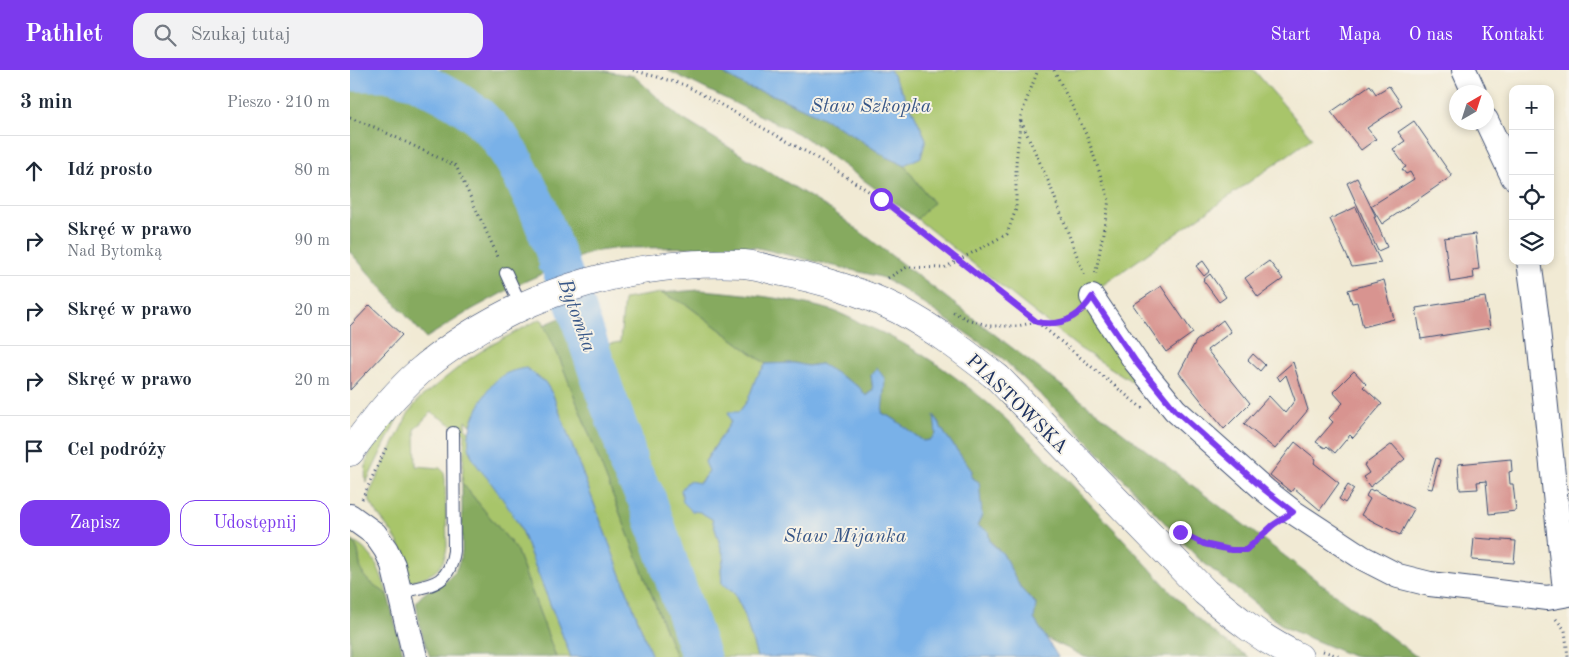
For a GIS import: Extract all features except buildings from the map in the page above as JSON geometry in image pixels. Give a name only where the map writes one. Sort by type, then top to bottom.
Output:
[{"type":"street","points":[[1464,70],[1471,85]]},
{"type":"street","points":[[1491,130],[1512,175]]},
{"type":"street","name":"PIASTOWSKA","points":[[350,452],[385,406],[418,373],[479,328],[528,304],[577,284],[655,268],[701,264],[746,264],[804,276],[848,289],[897,309],[936,331],[998,378],[1205,592],[1241,622],[1277,647],[1299,657]]},
{"type":"street","points":[[1530,265],[1564,581],[1569,590]]},
{"type":"street","points":[[1092,297],[1136,362],[1175,410],[1293,512],[1363,558],[1398,576],[1430,584],[1547,598],[1569,594]]},
{"type":"street","points":[[351,517],[375,534],[393,565],[415,657]]},
{"type":"lane","points":[[506,273],[528,304]]},
{"type":"lane","points":[[399,592],[434,584],[442,579],[452,563],[454,551],[453,433]]},
{"type":"path","points":[[634,76],[634,70],[685,85],[812,155],[881,199],[1037,322]]},
{"type":"path","points":[[885,279],[907,267],[944,268],[1007,234],[1016,209],[1016,163],[1021,115],[1038,70]]},
{"type":"path","points":[[946,308],[967,319],[990,326],[1017,326],[1037,322],[1049,324],[1068,320],[1082,310],[1092,297],[1109,200],[1087,136],[1054,70]]},
{"type":"path","points":[[350,118],[374,127],[456,166],[506,273]]},
{"type":"path","points":[[1020,121],[1050,185],[1092,297]]},
{"type":"path","points":[[351,517],[390,440]]},
{"type":"path","points":[[1180,532],[1204,544],[1231,550],[1246,550],[1273,525],[1293,512]]},
{"type":"path","points":[[1565,630],[1568,657]]},
{"type":"green space","points":[[350,70],[600,70],[634,76],[678,116],[833,211],[1417,657],[1352,656],[1284,627],[1199,559],[1071,424],[1002,358],[901,288],[881,277],[754,247],[620,248],[591,252],[517,285],[471,310],[426,338],[350,252]]},
{"type":"green space","points":[[667,70],[717,70],[747,87],[776,96],[821,117],[886,157],[904,165],[933,203],[917,219],[806,138]]},
{"type":"green space","points":[[890,70],[1254,70],[1312,138],[1100,287],[1092,318],[1144,389],[1079,348],[917,219],[933,203],[904,165],[921,157],[926,139]]},
{"type":"green space","points":[[700,290],[748,294],[832,310],[904,344],[940,366],[974,391],[1037,448],[1198,619],[1231,646],[1249,657],[1085,657],[1046,638],[1034,619],[1036,603],[1021,589],[1003,554],[976,526],[972,471],[945,434],[935,416],[936,434],[930,440],[923,441],[894,419],[882,413],[882,397],[884,392],[877,368],[871,375],[873,390],[865,396],[821,364],[807,366],[794,363],[766,364],[687,305],[661,293]]},
{"type":"green space","points":[[661,293],[687,305],[766,364],[756,378],[748,400],[705,461],[709,471],[683,502],[692,511],[700,511],[712,519],[724,557],[721,569],[722,584],[734,593],[744,613],[757,657],[706,657],[651,495],[597,346],[620,342],[624,299]]},
{"type":"green space","points":[[560,318],[566,318],[573,327],[618,441],[624,468],[642,501],[697,657],[676,657],[559,357],[544,325]]},
{"type":"green space","points":[[540,319],[543,321],[559,357],[676,657],[652,657],[553,395],[545,382],[526,368],[475,413],[471,425],[466,421],[465,428],[470,432],[470,453],[510,508],[519,525],[571,657],[556,657],[516,549],[462,483],[465,433],[431,412],[415,429],[416,466],[440,468],[444,472],[445,479],[447,547],[443,562],[435,571],[410,582],[407,578],[399,544],[370,502],[369,494],[408,414],[419,399],[469,359]]},
{"type":"green space","points":[[403,407],[366,483],[365,472],[370,451],[388,423]]},
{"type":"green space","points":[[462,483],[516,549],[556,657],[430,657],[420,627],[416,602],[423,594],[449,578],[455,572],[459,563],[462,551]]},
{"type":"green space","points":[[350,540],[371,556],[379,570],[388,596],[364,576],[358,550]]},
{"type":"green space","points":[[350,540],[358,550],[364,576],[388,596],[404,657],[350,657]]},
{"type":"water","name":"Staw Szkopka","points":[[717,70],[890,70],[926,139],[921,157],[904,165],[886,157],[821,117],[776,96],[747,87]]},
{"type":"water","name":"Staw Mijanka","points":[[794,363],[808,366],[821,364],[859,387],[866,396],[873,390],[871,375],[877,368],[885,379],[882,413],[894,419],[923,441],[930,440],[936,434],[934,415],[945,434],[972,471],[971,477],[979,482],[982,515],[977,526],[988,531],[990,542],[1003,554],[1021,589],[1036,604],[1034,619],[1058,657],[757,657],[744,613],[734,593],[722,584],[721,569],[724,557],[712,519],[700,512],[692,511],[683,502],[681,490],[688,481],[700,483],[709,471],[705,462],[731,422],[728,412],[739,412],[748,400],[756,378],[766,364]]},
{"type":"water","points":[[526,368],[545,382],[553,395],[652,657],[571,657],[519,525],[471,455],[469,432],[476,412],[486,393],[505,374]]},
{"type":"waterway","name":"Bytomka","points":[[350,72],[386,72],[416,80],[455,100],[477,115],[499,137],[516,164],[538,208],[576,307],[623,440],[629,466],[646,497],[701,657]]},
{"type":"waterway","points":[[541,268],[558,260]]},
{"type":"route","points":[[881,199],[1037,322],[1049,324],[1068,320],[1082,310],[1092,297],[1136,362],[1175,410],[1266,491],[1293,512],[1273,525],[1246,550],[1231,550],[1204,544],[1180,532]]}]
